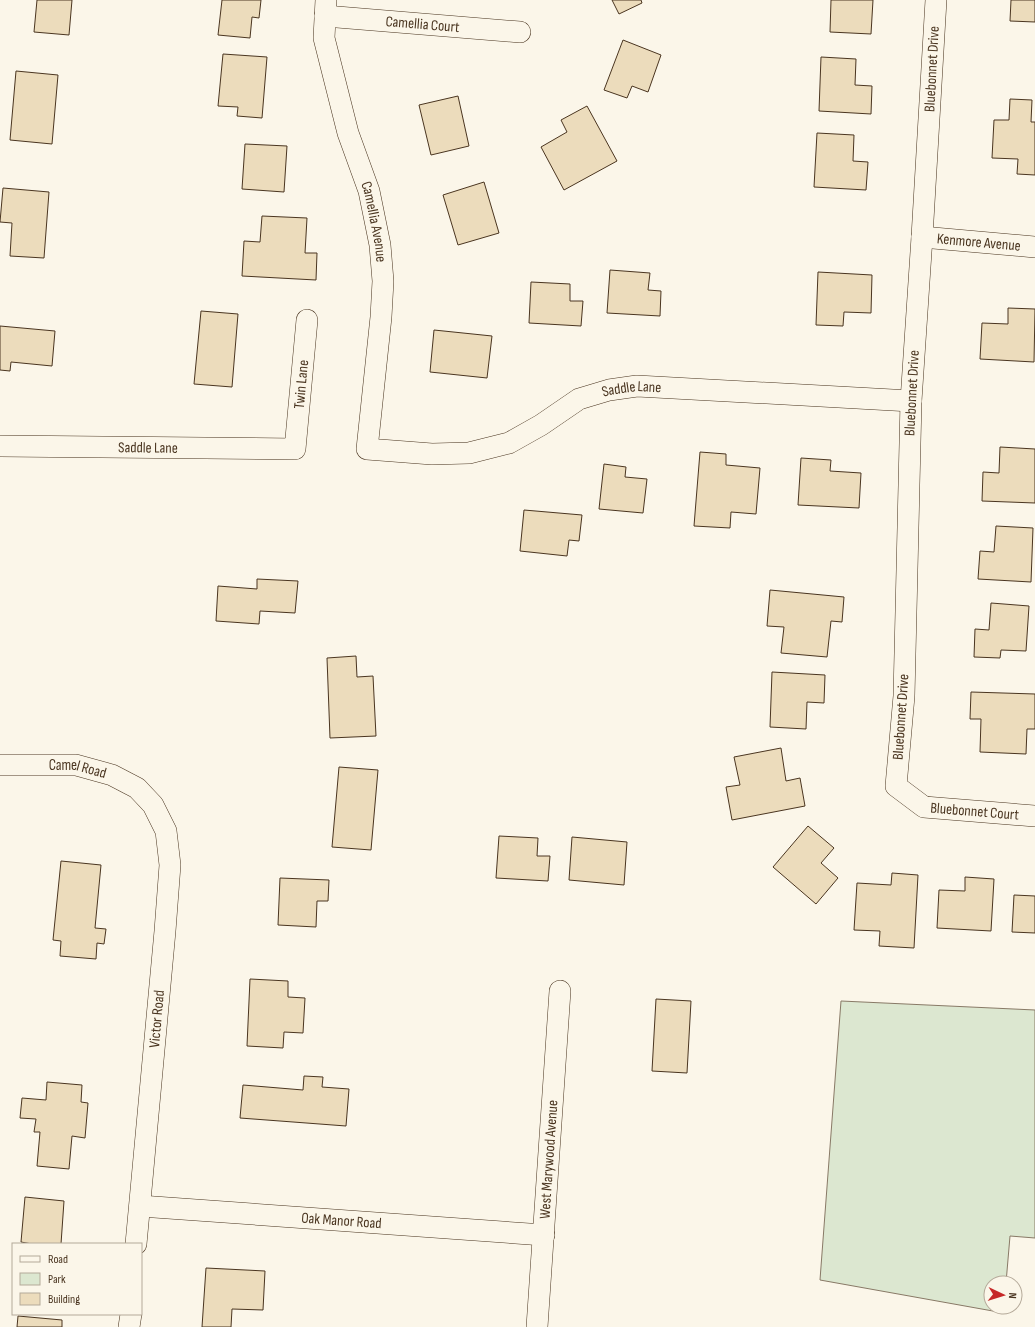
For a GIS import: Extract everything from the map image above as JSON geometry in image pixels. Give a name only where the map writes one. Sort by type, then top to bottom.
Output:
[{"type":"street","name":"Bluebonnet Drive","points":[[896,786],[904,696],[911,401],[936,0]]},
{"type":"street","name":"Camellia Court","points":[[326,8],[520,32]]},
{"type":"street","name":"Camellia Avenue","points":[[326,8],[324,38],[348,133],[369,191],[380,245],[383,281],[381,317],[367,449]]},
{"type":"street","name":"Kenmore Avenue","points":[[922,237],[1035,247]]},
{"type":"street","name":"Twin Lane","points":[[295,449],[307,320]]},
{"type":"street","name":"Saddle Lane","points":[[367,449],[432,454],[469,453],[509,443],[541,425],[579,399],[609,390],[637,386],[911,401]]},
{"type":"street","name":"Saddle Lane","points":[[0,446],[295,449]]},
{"type":"street","name":"Camel Road","points":[[0,765],[76,765],[112,774],[136,788],[147,799]]},
{"type":"street","name":"Bluebonnet Court","points":[[896,786],[924,807],[1035,816]]},
{"type":"street","name":"Victor Road","points":[[136,1243],[170,865],[166,831],[153,805],[147,799]]},
{"type":"street","name":"West Marywood Avenue","points":[[537,1327],[560,991]]},
{"type":"street","name":"Oak Manor Road","points":[[140,1206],[544,1235]]},
{"type":"street","points":[[129,1327],[130,1315]]},
{"type":"green space","points":[[841,1001],[1035,1010],[1035,1238],[1010,1236],[1007,1275],[983,1275],[983,1309],[820,1280]]},
{"type":"building","points":[[37,0],[72,0],[69,35],[34,32]]},
{"type":"building","points":[[222,0],[261,0],[259,18],[252,17],[250,38],[218,35]]},
{"type":"building","points":[[612,0],[641,0],[642,3],[619,14]]},
{"type":"building","points":[[831,0],[873,0],[871,34],[830,32]]},
{"type":"building","points":[[1011,0],[1035,0],[1035,22],[1010,21]]},
{"type":"building","points":[[623,40],[661,55],[648,92],[632,86],[627,98],[604,90]]},
{"type":"building","points":[[223,54],[267,57],[262,118],[237,116],[238,107],[218,106]]},
{"type":"building","points":[[821,57],[856,59],[855,85],[872,86],[871,114],[819,111]]},
{"type":"building","points":[[16,71],[58,75],[52,144],[10,140]]},
{"type":"building","points":[[458,96],[469,146],[431,155],[419,105]]},
{"type":"building","points":[[1010,99],[1032,100],[1031,122],[1035,122],[1035,175],[1017,174],[1018,159],[992,158],[994,120],[1009,120]]},
{"type":"building","points":[[587,106],[617,161],[564,190],[541,147],[567,132],[561,120]]},
{"type":"building","points":[[817,133],[854,135],[853,161],[868,162],[866,190],[814,187]]},
{"type":"building","points":[[245,144],[287,146],[284,192],[242,189]]},
{"type":"building","points":[[484,182],[499,233],[458,245],[443,195]]},
{"type":"building","points":[[3,188],[49,192],[44,258],[10,256],[12,223],[0,222]]},
{"type":"building","points":[[262,216],[307,218],[305,253],[317,253],[316,280],[242,276],[244,241],[260,242]]},
{"type":"building","points":[[610,270],[650,273],[648,290],[661,291],[660,316],[607,313]]},
{"type":"building","points":[[818,272],[872,275],[871,313],[844,312],[843,326],[816,325]]},
{"type":"building","points":[[531,282],[570,284],[570,301],[583,301],[581,326],[529,323]]},
{"type":"building","points":[[1008,308],[1035,309],[1034,362],[980,359],[982,323],[1008,324]]},
{"type":"building","points":[[201,311],[238,314],[232,387],[194,384]]},
{"type":"building","points":[[0,326],[55,331],[52,366],[11,362],[10,371],[0,370]]},
{"type":"building","points":[[434,330],[492,336],[487,378],[430,372]]},
{"type":"building","points":[[1000,447],[1035,449],[1035,503],[982,501],[983,472],[999,473]]},
{"type":"building","points":[[700,452],[726,454],[726,465],[760,468],[756,514],[731,512],[730,528],[694,526]]},
{"type":"building","points":[[801,458],[831,460],[830,471],[861,473],[859,508],[798,505]]},
{"type":"building","points":[[604,464],[626,467],[625,477],[647,479],[643,513],[599,509]]},
{"type":"building","points":[[524,510],[582,515],[579,541],[569,540],[567,556],[520,551]]},
{"type":"building","points":[[996,526],[1033,528],[1031,582],[978,579],[980,551],[994,552]]},
{"type":"building","points":[[257,579],[298,581],[295,613],[260,611],[259,624],[216,621],[218,586],[257,589]]},
{"type":"building","points":[[770,590],[844,597],[842,622],[831,621],[827,657],[781,653],[784,627],[767,626]]},
{"type":"building","points":[[991,603],[1029,606],[1026,651],[1001,650],[1000,658],[974,657],[975,629],[989,630]]},
{"type":"building","points":[[356,656],[357,677],[373,676],[376,736],[330,738],[327,658]]},
{"type":"building","points":[[772,672],[825,675],[824,703],[807,702],[806,729],[770,727]]},
{"type":"building","points":[[971,692],[1035,694],[1035,729],[1027,729],[1026,754],[980,752],[981,719],[970,719]]},
{"type":"building","points":[[781,748],[786,781],[800,778],[805,806],[732,820],[726,787],[740,785],[734,757]]},
{"type":"building","points":[[339,767],[378,770],[371,850],[332,847]]},
{"type":"building","points":[[808,826],[834,848],[821,863],[838,878],[816,904],[773,867]]},
{"type":"building","points":[[499,836],[538,838],[537,856],[550,856],[548,881],[496,878]]},
{"type":"building","points":[[572,837],[627,842],[624,885],[569,880]]},
{"type":"building","points":[[61,861],[101,865],[95,928],[106,929],[104,944],[97,943],[96,959],[60,956],[61,941],[53,940]]},
{"type":"building","points":[[892,873],[918,875],[914,948],[879,946],[880,931],[854,930],[857,883],[891,885]]},
{"type":"building","points":[[965,877],[994,879],[991,931],[937,928],[939,890],[965,891]]},
{"type":"building","points":[[280,878],[329,880],[328,901],[317,901],[316,927],[278,925]]},
{"type":"building","points":[[1014,895],[1035,896],[1035,933],[1012,932]]},
{"type":"building","points":[[250,979],[288,981],[288,997],[305,998],[303,1033],[284,1032],[283,1048],[247,1046]]},
{"type":"building","points":[[656,999],[691,1001],[687,1073],[652,1071]]},
{"type":"building","points":[[304,1076],[323,1077],[322,1087],[349,1089],[346,1126],[240,1118],[243,1085],[303,1090]]},
{"type":"building","points":[[47,1082],[82,1085],[81,1102],[88,1103],[85,1138],[72,1136],[69,1169],[37,1166],[40,1132],[34,1132],[36,1119],[20,1118],[22,1098],[46,1100]]},
{"type":"building","points":[[25,1197],[64,1201],[61,1243],[21,1242]]},
{"type":"building","points":[[206,1268],[265,1271],[263,1310],[232,1309],[231,1327],[202,1327]]},
{"type":"building","points":[[18,1316],[62,1320],[62,1327],[17,1327]]}]
